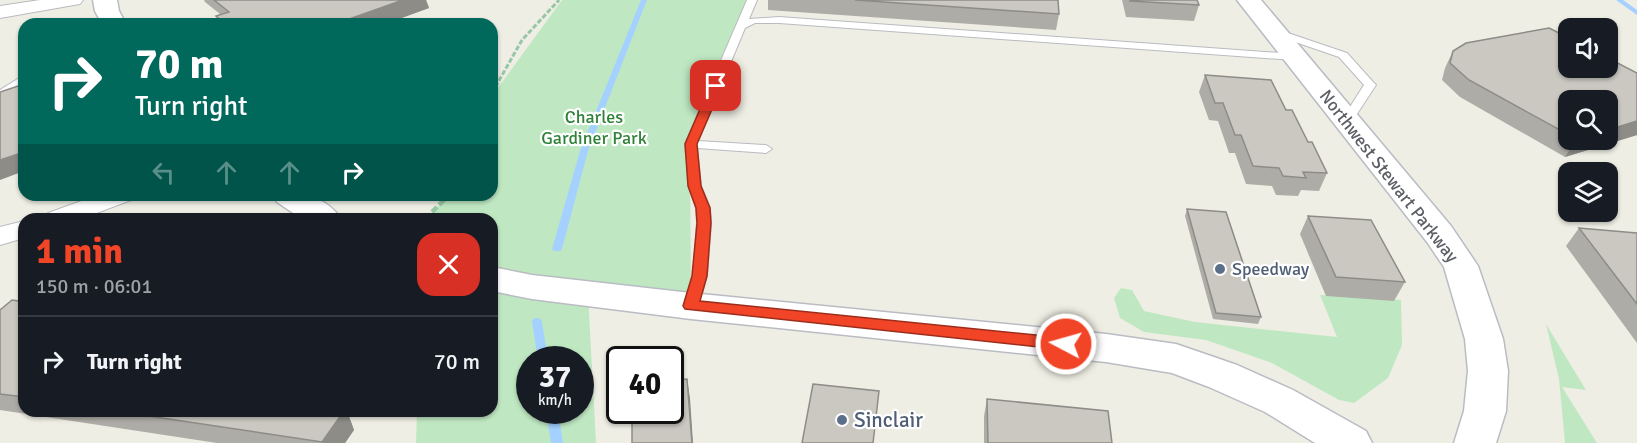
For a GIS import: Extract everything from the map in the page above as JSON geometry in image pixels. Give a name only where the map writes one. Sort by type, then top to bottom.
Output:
[{"type":"street","points":[[0,12],[74,0]]},
{"type":"street","points":[[105,0],[106,11],[110,18]]},
{"type":"street","name":"Northwest Stewart Parkway","points":[[1249,0],[1439,234],[1461,266],[1484,339],[1488,371],[1485,411],[1475,443]]},
{"type":"street","points":[[73,213],[106,201]]},
{"type":"street","points":[[297,201],[316,213]]},
{"type":"street","points":[[0,236],[18,231]]},
{"type":"street","points":[[498,280],[532,287],[691,306],[1106,348],[1176,359],[1223,376],[1279,401],[1351,443]]},
{"type":"lane","points":[[691,306],[700,276],[704,223],[703,208],[694,178],[691,144],[752,0]]},
{"type":"lane","points":[[741,27],[754,20],[779,20],[1294,57]]},
{"type":"lane","points":[[1273,31],[1343,55],[1370,85],[1347,121]]},
{"type":"lane","points":[[0,95],[18,82]]},
{"type":"lane","points":[[691,144],[766,149]]},
{"type":"path","points":[[498,82],[522,40],[559,0]]},
{"type":"path","points":[[431,213],[443,201]]},
{"type":"green space","name":"Charles Gardiner Park","points":[[562,0],[757,0],[690,156],[691,306],[588,293],[591,346],[516,346],[516,424],[594,424],[594,406],[596,443],[416,443],[417,417],[498,417],[498,213],[431,213],[443,201],[498,201],[498,88]]},
{"type":"green space","points":[[1121,288],[1132,290],[1144,311],[1195,322],[1337,337],[1320,295],[1401,300],[1402,345],[1388,378],[1354,403],[1339,400],[1272,363],[1206,340],[1144,332],[1120,318],[1114,298]]},
{"type":"green space","points":[[1546,324],[1586,390],[1562,387],[1597,443],[1565,443],[1559,379]]},
{"type":"building","points":[[214,0],[403,0],[352,18],[218,18],[216,16],[229,12]]},
{"type":"building","points":[[855,0],[1058,0],[1059,14]]},
{"type":"building","points":[[1197,0],[1199,5],[1130,1]]},
{"type":"building","points":[[1549,28],[1558,32],[1558,78],[1618,78],[1618,63],[1637,73],[1637,121],[1618,127],[1618,90],[1558,90],[1558,129],[1469,80],[1450,63],[1453,51],[1466,43]]},
{"type":"building","points":[[1205,75],[1271,80],[1286,110],[1292,110],[1308,142],[1312,142],[1327,173],[1303,172],[1306,178],[1283,176],[1279,168],[1253,166],[1241,135],[1235,135],[1223,103],[1215,103]]},
{"type":"building","points":[[18,86],[18,154],[0,160],[0,92]]},
{"type":"building","name":"Speedway","points":[[1187,209],[1226,212],[1261,317],[1216,313]]},
{"type":"building","points":[[1308,216],[1371,220],[1405,282],[1336,277]]},
{"type":"building","points":[[1579,228],[1637,233],[1637,304]]},
{"type":"building","points":[[12,300],[18,301],[18,396],[0,394],[0,310]]},
{"type":"building","points":[[684,379],[687,379],[692,443],[632,443],[632,424],[684,424]]},
{"type":"building","name":"Sinclair","points":[[813,384],[879,391],[873,443],[802,443]]},
{"type":"building","points":[[987,399],[1108,411],[1112,443],[988,443]]},
{"type":"building","points":[[155,417],[340,417],[322,442]]},
{"type":"waterway","points":[[557,249],[584,151],[644,0]]},
{"type":"waterway","points":[[1619,0],[1637,13]]},
{"type":"waterway","points":[[537,322],[541,346]]},
{"type":"waterway","points":[[554,424],[557,443]]},
{"type":"place","name":"Speedway","points":[[1220,269]]},
{"type":"place","name":"Sinclair","points":[[842,420]]},
{"type":"route","points":[[716,86],[691,144],[690,156],[695,186],[703,208],[704,223],[700,276],[691,306],[1066,344]]}]
